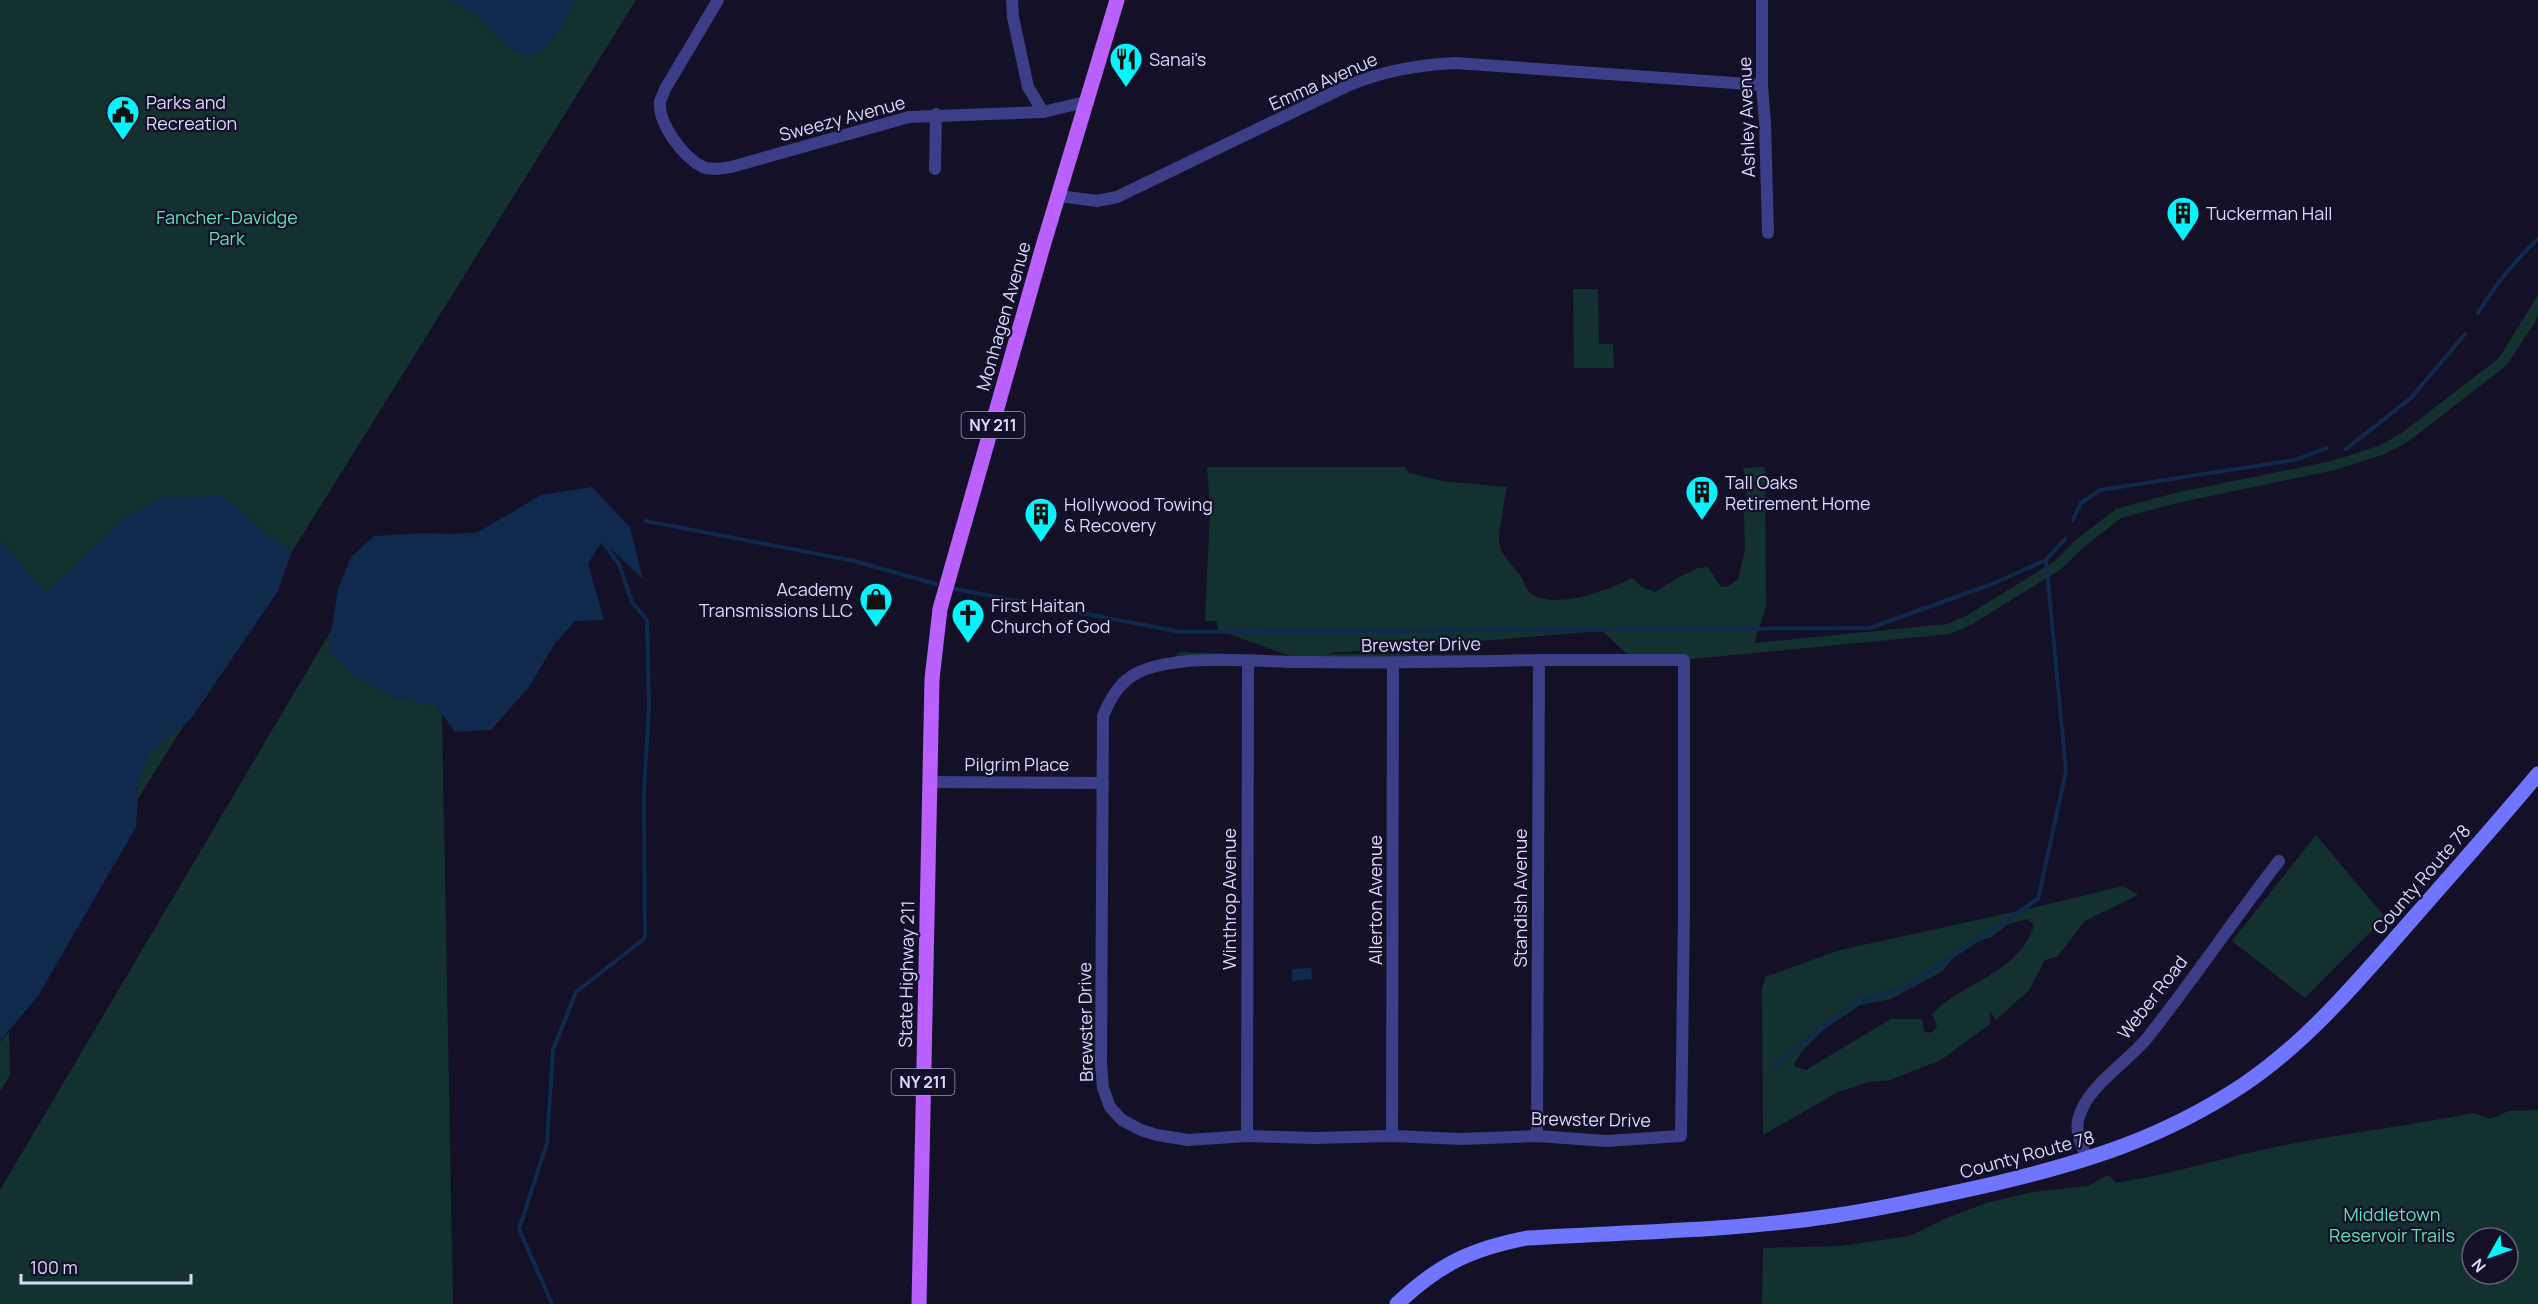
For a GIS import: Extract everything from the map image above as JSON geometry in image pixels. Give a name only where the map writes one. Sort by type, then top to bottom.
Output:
[{"type":"main road","name":"Monhagen Avenue","points":[[929,860],[932,679],[940,609],[1085,102],[1117,0]]},
{"type":"main road","name":"State Highway 211","points":[[919,1304],[929,860]]},
{"type":"street","name":"Sweezy Avenue","points":[[718,0],[665,89],[660,103],[667,131],[684,153],[703,167],[713,169],[731,167],[909,117],[936,114],[1043,112],[1085,102]]},
{"type":"street","points":[[1012,0],[1013,16],[1028,87],[1043,112]]},
{"type":"street","name":"Ashley Avenue","points":[[1762,0],[1762,85],[1768,233]]},
{"type":"street","name":"Emma Avenue","points":[[1059,196],[1097,201],[1117,197],[1140,188],[1347,86],[1376,74],[1413,65],[1455,63],[1762,85]]},
{"type":"street","points":[[935,169],[936,114]]},
{"type":"street","name":"Brewster Drive","points":[[1539,660],[1684,660],[1681,1136],[1606,1140],[1537,1136],[1462,1139],[1392,1136],[1314,1138],[1247,1136],[1188,1140],[1157,1135],[1122,1120],[1110,1107],[1103,1088],[1101,1064],[1103,716],[1111,698],[1130,677],[1147,669],[1170,663],[1393,663],[1539,660]]},
{"type":"street","name":"Standish Avenue","points":[[1537,1136],[1539,660]]},
{"type":"street","name":"Winthrop Avenue","points":[[1247,1136],[1248,662]]},
{"type":"street","name":"Allerton Avenue","points":[[1392,1136],[1393,663]]},
{"type":"street","name":"County Route 78","points":[[1397,1304],[1418,1284],[1443,1266],[1491,1245],[1527,1238],[1763,1224],[1831,1216],[1938,1197],[2088,1160],[2134,1143],[2188,1118],[2244,1084],[2300,1040],[2351,989],[2538,774]]},
{"type":"street","name":"Pilgrim Place","points":[[931,782],[1103,783]]},
{"type":"street","name":"Weber Road","points":[[2088,1160],[2077,1130],[2079,1117],[2085,1105],[2146,1039],[2279,861]]},
{"type":"green space","name":"Fancher-Davidge Park","points":[[0,0],[636,0],[0,1020]]},
{"type":"green space","points":[[1573,289],[1598,289],[1599,344],[1613,344],[1614,368],[1574,368]]},
{"type":"green space","points":[[2538,295],[2538,313],[2535,322],[2507,365],[2409,441],[2385,454],[2335,470],[2177,503],[2121,518],[2084,547],[2061,569],[1971,625],[1950,634],[1630,665],[1174,658],[1179,652],[1290,656],[1218,630],[1217,621],[1205,621],[1210,509],[1207,467],[1405,467],[1409,473],[1443,481],[1507,487],[1500,526],[1500,547],[1530,593],[1554,600],[1582,597],[1632,578],[1642,587],[1655,592],[1698,568],[1708,567],[1721,587],[1729,586],[1738,579],[1745,549],[1744,513],[1747,488],[1743,468],[1765,467],[1766,607],[1754,643],[1947,624],[1966,616],[2055,561],[2077,539],[2116,509],[2175,493],[2332,461],[2381,445],[2403,432],[2499,358]],"holes":[[[1602,631],[1628,655],[1329,654]]]},
{"type":"green space","points":[[332,629],[328,651],[393,697],[436,706],[442,715],[453,1304],[0,1304],[0,1190]]},
{"type":"green space","points":[[2316,835],[2385,917],[2305,998],[2232,941]]},
{"type":"green space","points":[[2123,886],[2138,895],[2085,921],[2058,956],[2045,960],[2029,990],[1996,1020],[1990,1011],[1990,1024],[1941,1060],[1890,1080],[1869,1082],[1838,1092],[1763,1135],[1762,990],[1765,977],[1840,950]],"holes":[[[2028,919],[2034,926],[2026,943],[2003,967],[1959,993],[1932,1014],[1937,1026],[1934,1031],[1928,1033],[1924,1031],[1922,1019],[1891,1019],[1806,1070],[1793,1066],[1802,1051],[1823,1030],[1860,1005],[1891,999],[1943,971],[1960,948],[1991,937],[2008,924]]]},
{"type":"green space","points":[[9,1032],[10,1075],[0,1092],[0,1042]]},
{"type":"green space","name":"Middletown Reservoir Trails","points":[[2538,1110],[2538,1304],[1762,1304],[1763,1248],[1840,1246],[1910,1236],[1986,1203],[2033,1192],[2088,1186],[2108,1175],[2116,1183],[2285,1145],[2474,1113],[2490,1119],[2509,1111]]},
{"type":"water","points":[[448,0],[576,0],[552,41],[541,51],[530,55],[519,54],[510,48],[473,13]]},
{"type":"water","points":[[592,487],[630,527],[643,579],[602,541],[588,564],[604,620],[575,621],[554,645],[529,687],[491,730],[455,732],[436,706],[393,697],[354,675],[328,651],[338,589],[351,557],[374,536],[478,532],[541,495]]},
{"type":"water","points":[[223,496],[291,554],[278,591],[191,719],[150,752],[139,780],[136,827],[38,996],[0,1041],[0,539],[45,593],[123,520],[159,498]]},
{"type":"water","points":[[1311,968],[1312,979],[1292,981],[1292,969]]},
{"type":"waterway","points":[[2478,313],[2505,274],[2538,239]]},
{"type":"waterway","points":[[2346,449],[2411,398],[2465,334]]},
{"type":"waterway","points":[[2073,520],[2081,503],[2100,490],[2295,460],[2327,448]]},
{"type":"waterway","points":[[646,521],[854,561],[936,584]]},
{"type":"waterway","points":[[955,589],[1181,632],[1870,628],[1992,584],[2046,560],[2065,539]]},
{"type":"waterway","points":[[552,1304],[519,1229],[547,1143],[553,1050],[576,992],[645,938],[644,793],[649,706],[647,620],[632,602],[619,564],[602,541]]},
{"type":"waterway","points":[[1773,1067],[1856,1002],[1907,987],[2038,899],[2066,771],[2046,560]]},
{"type":"place","name":"Sanai's","points":[[1126,88]]},
{"type":"place","name":"Parks and Recreation","points":[[123,141]]},
{"type":"place","name":"Tuckerman Hall","points":[[2183,242]]},
{"type":"place","name":"Tall Oaks Retirement Home","points":[[1702,521]]},
{"type":"place","name":"Hollywood Towing & Recovery","points":[[1041,543]]},
{"type":"place","name":"Academy Transmissions LLC","points":[[876,628]]},
{"type":"place","name":"First Haitan Church of God","points":[[968,644]]}]
